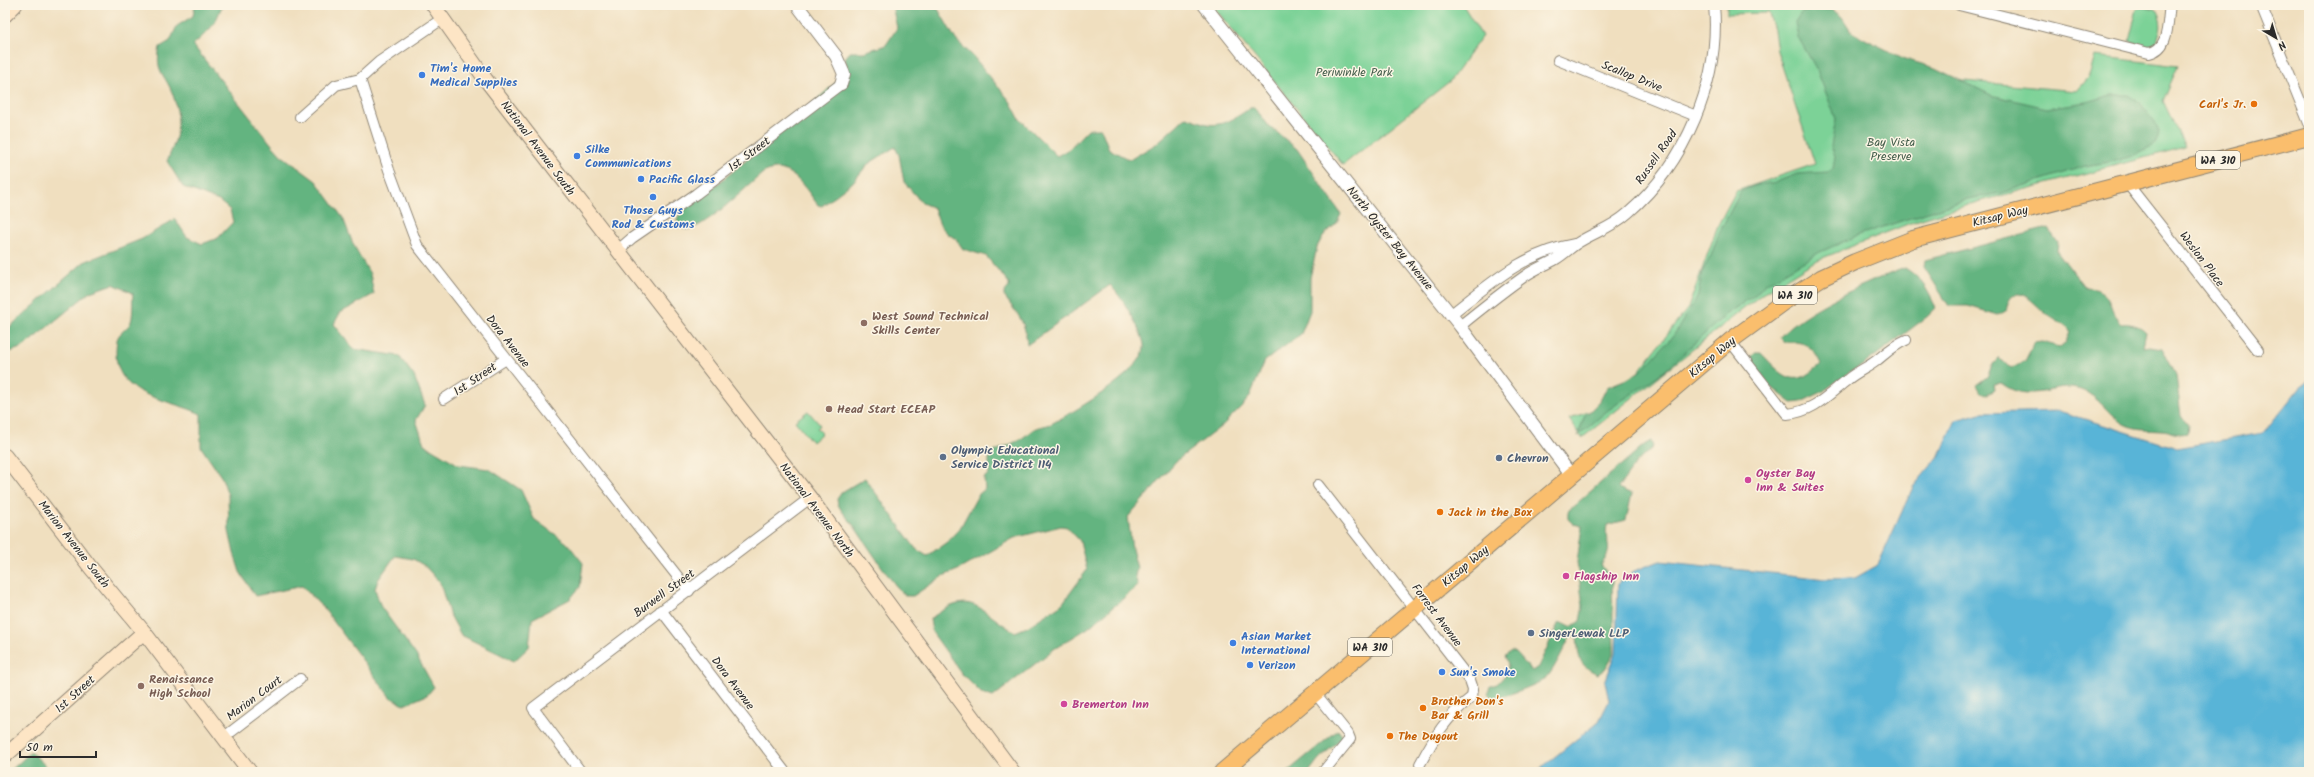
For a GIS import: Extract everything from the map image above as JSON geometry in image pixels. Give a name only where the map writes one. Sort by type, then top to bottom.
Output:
[{"type":"main road","points":[[5,15],[15,5]]},
{"type":"main road","name":"National Avenue South","points":[[433,5],[442,20],[617,251]]},
{"type":"main road","name":"Kitsap Way","points":[[1222,772],[1730,341],[1801,290],[1874,254],[1936,232],[2309,136]]},
{"type":"main road","name":"National Avenue North","points":[[617,251],[810,498],[1013,772]]},
{"type":"main road","name":"Marion Avenue South","points":[[5,456],[91,568],[144,632],[250,772]]},
{"type":"main road","name":"1st Street","points":[[5,756],[144,632]]},
{"type":"street","points":[[797,5],[836,56],[844,74],[840,84]]},
{"type":"street","name":"North Oyster Bay Avenue","points":[[1204,5],[1460,326],[1571,475]]},
{"type":"street","name":"Russell Road","points":[[1460,326],[1524,276],[1558,258],[1577,243],[1606,229],[1638,204],[1678,153],[1696,116],[1705,90],[1713,55],[1714,5]]},
{"type":"street","points":[[1958,5],[2150,53],[2160,49],[2165,42],[2170,5]]},
{"type":"street","points":[[2261,5],[2309,124]]},
{"type":"street","points":[[300,117],[336,84],[360,79],[379,62],[442,20]]},
{"type":"street","name":"Scallop Drive","points":[[1558,60],[1696,116]]},
{"type":"street","name":"Dora Avenue","points":[[360,79],[389,170],[417,245],[688,591]]},
{"type":"street","name":"1st Street","points":[[617,251],[632,238],[696,194],[840,84]]},
{"type":"street","name":"Weslon Place","points":[[2127,183],[2258,350]]},
{"type":"street","name":"Russell Road","points":[[1450,315],[1502,274],[1532,256],[1556,247],[1577,243]]},
{"type":"street","points":[[1730,341],[1787,414],[1799,413],[1816,406],[1848,379],[1874,362],[1897,344],[1906,340]]},
{"type":"street","name":"1st Street","points":[[444,399],[506,359]]},
{"type":"street","name":"Forrest Avenue","points":[[1318,485],[1470,680],[1473,689],[1472,697],[1454,711],[1434,738],[1420,764]]},
{"type":"street","name":"Burwell Street","points":[[581,772],[533,708],[810,498]]},
{"type":"street","name":"Dora Avenue","points":[[661,610],[785,772]]},
{"type":"street","name":"Marion Court","points":[[223,738],[300,679]]},
{"type":"street","points":[[1315,693],[1348,734],[1350,739],[1323,772]]},
{"type":"green space","points":[[195,5],[222,5],[214,23],[193,45],[281,155],[316,181],[343,218],[353,244],[370,274],[374,294],[340,313],[334,324],[354,349],[399,356],[414,376],[425,405],[416,420],[424,444],[459,465],[489,469],[521,490],[534,519],[567,543],[583,563],[580,587],[570,599],[532,619],[529,647],[514,661],[461,635],[449,613],[440,583],[425,566],[413,559],[395,556],[378,580],[375,589],[381,607],[416,655],[434,687],[427,695],[404,705],[390,697],[325,610],[302,586],[255,596],[240,572],[234,553],[229,531],[228,495],[222,478],[201,447],[201,414],[141,392],[130,384],[121,374],[116,359],[117,340],[130,324],[133,293],[113,284],[90,292],[23,347],[5,354],[5,331],[84,262],[142,239],[175,219],[187,237],[202,244],[218,238],[233,222],[230,210],[219,201],[183,187],[167,161],[176,137],[178,121],[173,95],[160,68],[160,47],[170,41],[177,26],[193,16]]},
{"type":"green space","points":[[892,5],[920,5],[938,9],[956,40],[972,55],[1010,101],[1019,118],[1057,156],[1069,149],[1088,129],[1101,129],[1109,149],[1131,159],[1156,144],[1186,117],[1213,125],[1224,123],[1250,108],[1255,108],[1268,125],[1297,149],[1341,214],[1337,223],[1323,236],[1317,247],[1310,278],[1310,311],[1301,334],[1265,361],[1249,398],[1242,406],[1223,425],[1176,461],[1128,517],[1132,549],[1137,568],[1135,576],[1138,586],[1088,628],[1054,649],[993,697],[981,693],[962,674],[932,632],[930,619],[944,609],[956,604],[966,603],[983,610],[1015,632],[1027,627],[1062,604],[1087,570],[1080,541],[1067,527],[1061,526],[1014,538],[958,570],[943,576],[913,596],[907,596],[895,585],[842,511],[838,505],[837,499],[842,492],[865,478],[916,549],[927,556],[947,542],[960,528],[978,495],[985,489],[984,478],[989,473],[989,459],[992,453],[1021,439],[1032,430],[1051,424],[1075,411],[1105,391],[1132,369],[1140,358],[1144,348],[1144,342],[1137,325],[1126,306],[1110,285],[1027,345],[1023,324],[1004,296],[1004,293],[1009,287],[1009,283],[986,256],[963,249],[956,239],[948,234],[940,225],[934,208],[922,203],[904,182],[899,155],[895,147],[868,164],[853,182],[822,206],[818,205],[795,177],[780,169],[772,169],[763,173],[712,217],[701,224],[691,229],[684,229],[677,221],[678,217],[687,207],[750,158],[848,72],[845,58],[850,52],[864,52],[886,45],[897,28]]},
{"type":"green space","name":"Periwinkle Park","points":[[1212,5],[1463,5],[1482,36],[1450,81],[1343,165]]},
{"type":"green space","name":"Bay Vista Preserve","points":[[1727,5],[1802,5],[1822,23],[1920,77],[2077,91],[2089,77],[2095,56],[2178,66],[2163,101],[2185,147],[1985,200],[1918,220],[1815,261],[1762,294],[1582,438],[1569,419],[1602,407],[1624,390],[1688,308],[1718,225],[1736,191],[1815,164],[1777,51],[1774,30],[1768,11],[1765,13],[1727,14]]},
{"type":"green space","points":[[2142,6],[2156,9],[2161,22],[2159,35],[2155,44],[2148,46],[2129,41],[2137,9]]},
{"type":"green space","name":"Bay Vista Preserve","points":[[1817,8],[1833,10],[1842,17],[1851,31],[1905,59],[1935,68],[1991,95],[2047,108],[2086,102],[2111,95],[2128,95],[2140,103],[2155,122],[2159,131],[2158,138],[2155,144],[2133,156],[2111,162],[2085,166],[2001,193],[1968,199],[1859,235],[1820,252],[1765,284],[1755,295],[1726,314],[1666,370],[1607,411],[1578,436],[1584,417],[1600,401],[1607,387],[1629,378],[1643,369],[1674,335],[1698,296],[1702,272],[1711,256],[1719,233],[1741,191],[1757,185],[1776,182],[1797,174],[1828,172],[1833,169],[1835,157],[1831,146],[1836,119],[1817,70],[1798,37],[1795,22],[1801,13]]},
{"type":"green space","points":[[2048,228],[2058,243],[2057,251],[2085,288],[2095,289],[2106,296],[2116,318],[2121,324],[2134,325],[2146,332],[2143,347],[2150,346],[2162,348],[2176,375],[2181,416],[2188,425],[2187,433],[2180,434],[2165,430],[2142,429],[2128,426],[2113,416],[2099,401],[2081,390],[2072,388],[2023,393],[2012,390],[2001,383],[1994,384],[1995,389],[1986,395],[1980,392],[1976,385],[1988,376],[1992,364],[1999,357],[2011,369],[2025,361],[2034,343],[2042,342],[2060,347],[2066,342],[2070,331],[2064,325],[2047,315],[2024,295],[2013,295],[2009,300],[2006,310],[1998,315],[1968,306],[1949,306],[1924,267],[1925,260]]},
{"type":"green space","points":[[1905,268],[1920,281],[1936,308],[1928,316],[1863,365],[1850,372],[1822,392],[1801,402],[1792,403],[1770,386],[1750,358],[1755,353],[1761,353],[1783,374],[1789,377],[1803,377],[1812,372],[1821,364],[1811,348],[1797,342],[1784,342],[1780,337],[1790,327],[1821,306],[1857,288]]},
{"type":"green space","points":[[808,411],[820,425],[817,428],[822,433],[812,442],[795,421]]},
{"type":"green space","points":[[1651,441],[1653,447],[1636,463],[1618,488],[1632,494],[1626,520],[1607,525],[1606,537],[1608,554],[1601,565],[1612,580],[1614,654],[1605,669],[1598,674],[1586,667],[1580,660],[1577,636],[1570,636],[1548,677],[1519,691],[1492,698],[1488,693],[1490,686],[1497,684],[1508,668],[1505,656],[1511,651],[1516,653],[1532,671],[1538,667],[1559,622],[1571,627],[1580,621],[1583,606],[1577,562],[1582,526],[1573,524],[1568,519],[1568,511],[1644,445]]},
{"type":"green space","points":[[1338,730],[1343,737],[1318,760],[1309,772],[1287,772]]},
{"type":"green space","points":[[31,752],[52,772],[9,772]]},
{"type":"water","points":[[2309,381],[2309,772],[1536,772],[1599,721],[1609,701],[1605,682],[1616,653],[1618,583],[1634,571],[1660,561],[1826,579],[1855,578],[1878,565],[1913,487],[1940,455],[1956,420],[1980,413],[2059,411],[2177,448],[2263,433],[2301,386]]},
{"type":"place","name":"Tim's Home Medical Supplies","points":[[422,75]]},
{"type":"place","name":"Carl's Jr.","points":[[2254,104]]},
{"type":"place","name":"Silke Communications","points":[[577,156]]},
{"type":"place","name":"Pacific Glass","points":[[641,179]]},
{"type":"place","name":"Those Guys Rod & Customs","points":[[653,197]]},
{"type":"place","name":"West Sound Technical Skills Center","points":[[864,323]]},
{"type":"place","name":"Head Start ECEAP","points":[[829,409]]},
{"type":"place","name":"Olympic Educational Service District 114","points":[[943,457]]},
{"type":"place","name":"Chevron","points":[[1499,458]]},
{"type":"place","name":"Oyster Bay Inn & Suites","points":[[1748,480]]},
{"type":"place","name":"Jack in the Box","points":[[1440,512]]},
{"type":"place","name":"Flagship Inn","points":[[1566,576]]},
{"type":"place","name":"SingerLewak LLP","points":[[1531,633]]},
{"type":"place","name":"Asian Market International","points":[[1233,643]]},
{"type":"place","name":"Verizon","points":[[1250,665]]},
{"type":"place","name":"Sun's Smoke","points":[[1442,672]]},
{"type":"place","name":"Renaissance High School","points":[[141,686]]},
{"type":"place","name":"Bremerton Inn","points":[[1064,704]]},
{"type":"place","name":"Brother Don's Bar & Grill","points":[[1423,708]]},
{"type":"place","name":"The Dugout","points":[[1390,736]]}]
